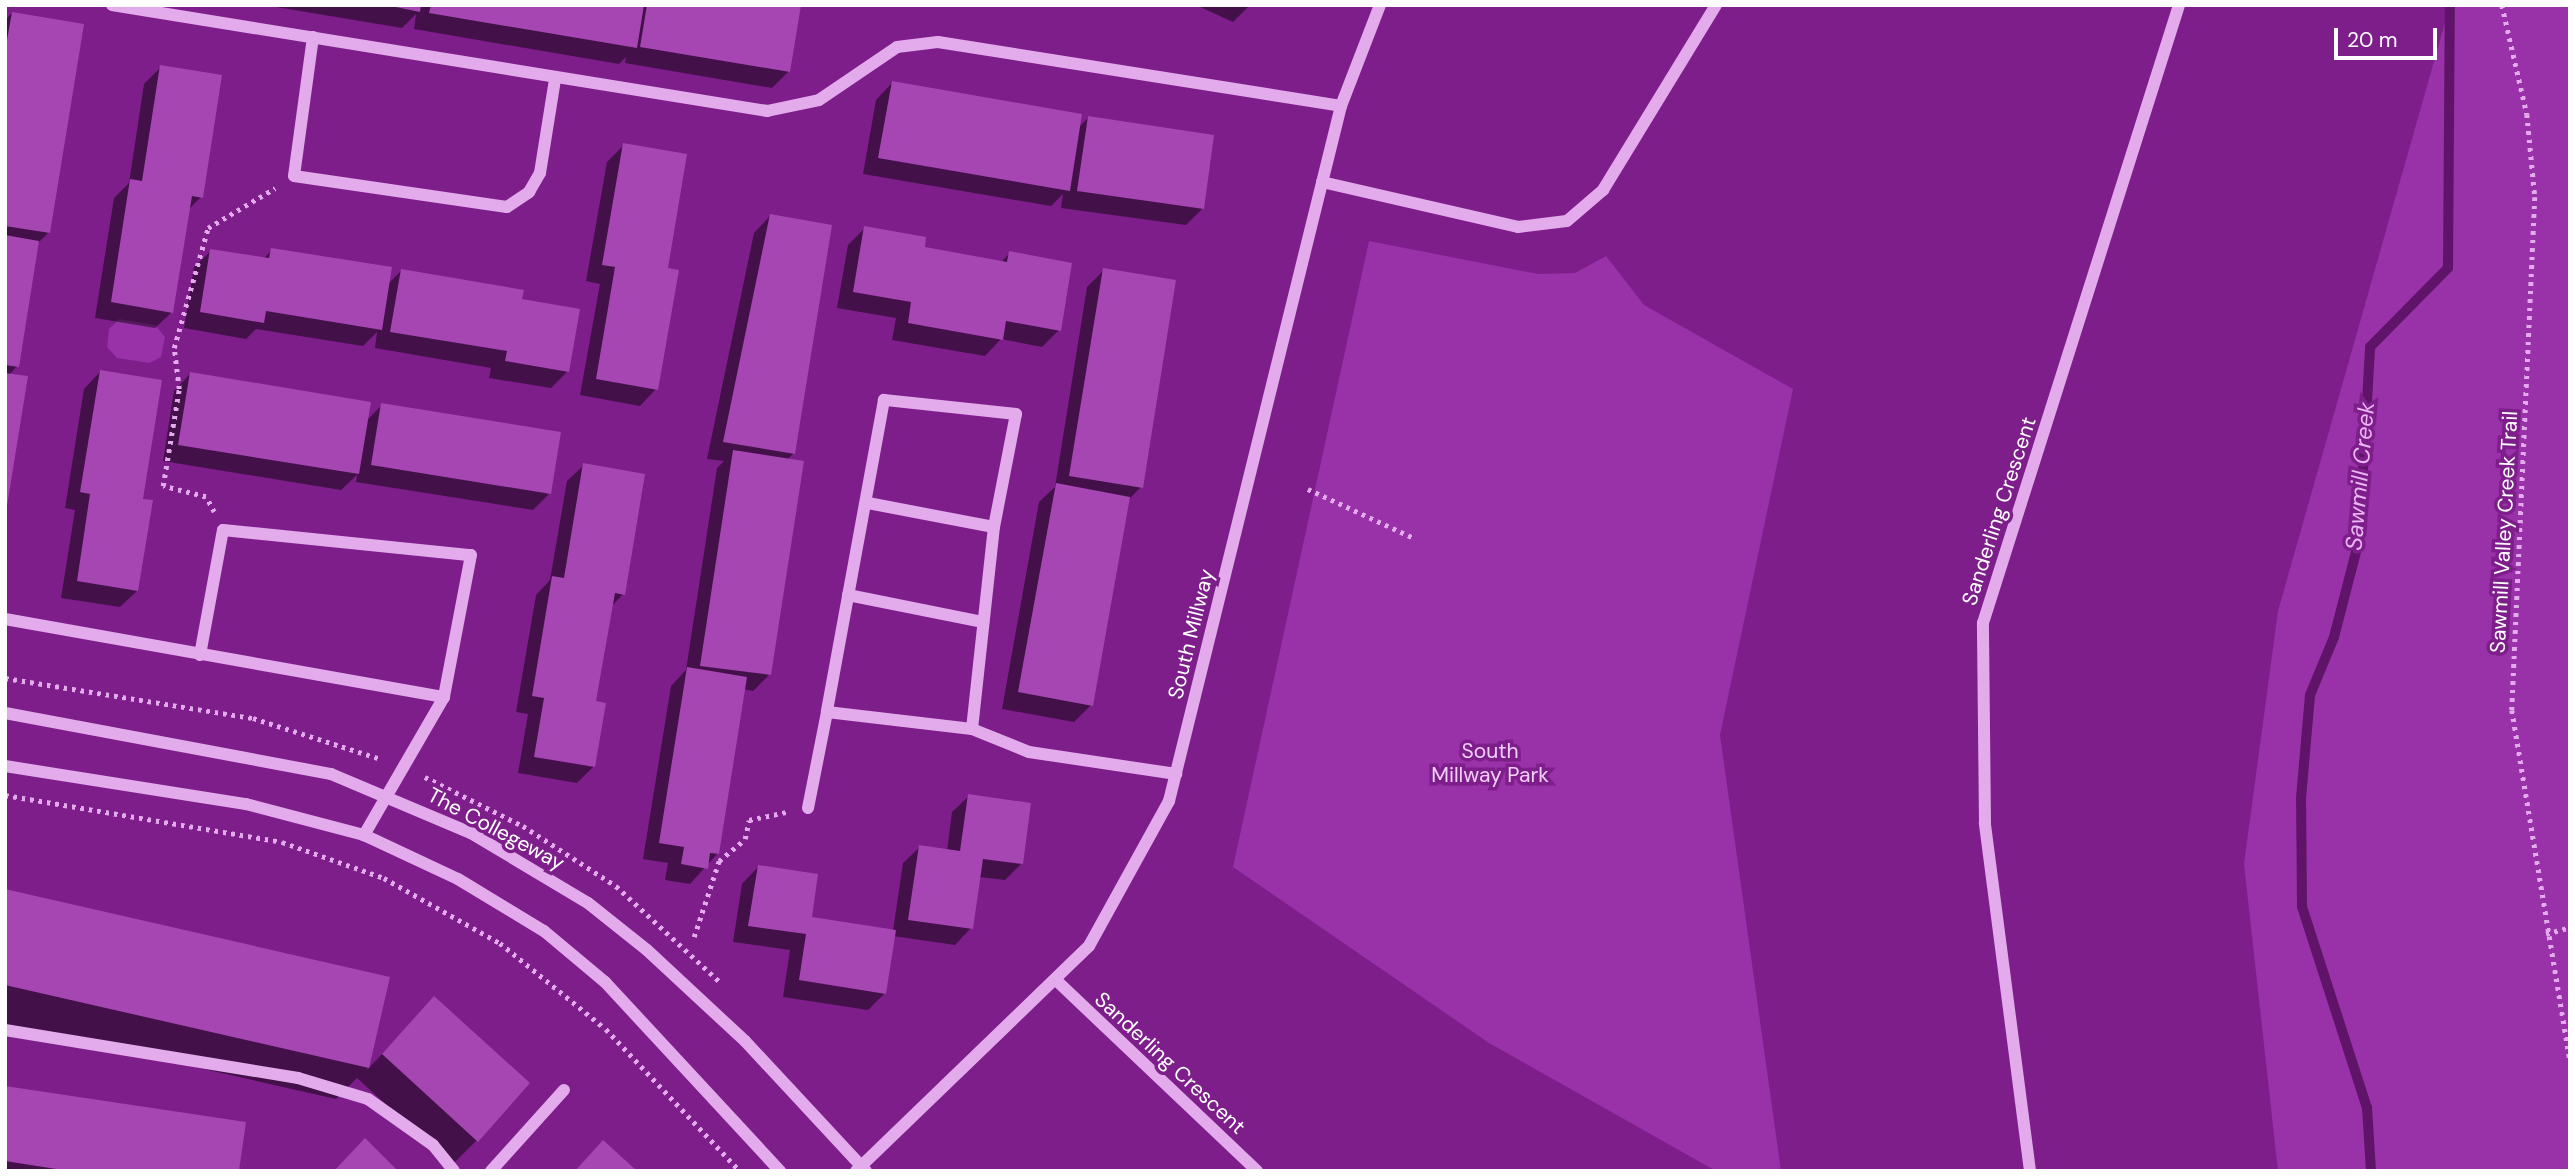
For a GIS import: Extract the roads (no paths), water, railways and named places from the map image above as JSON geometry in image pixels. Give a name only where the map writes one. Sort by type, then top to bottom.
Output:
[{"type":"street","points":[[112,5],[555,79],[784,112],[819,100],[897,47],[938,42],[1340,106]]},
{"type":"street","name":"South Millway","points":[[861,1169],[1056,981],[1120,896],[1176,774],[1340,106],[1380,5]]},
{"type":"street","points":[[1322,182],[1518,227],[1567,221],[1603,190],[1716,5]]},
{"type":"street","name":"Sanderling Crescent","points":[[2029,1171],[1985,823],[1983,623],[2179,5]]},
{"type":"street","points":[[313,37],[294,176],[506,207],[529,192],[540,173],[555,79]]},
{"type":"street","points":[[808,808],[868,503],[884,400],[1016,414],[994,527],[972,729]]},
{"type":"street","points":[[868,503],[994,527]]},
{"type":"street","points":[[200,655],[223,530],[471,555],[444,697],[364,835]]},
{"type":"street","points":[[848,596],[983,622]]},
{"type":"street","points":[[5,619],[444,697]]},
{"type":"street","points":[[827,712],[972,729],[1030,752],[1176,774]]},
{"type":"street","name":"The Collegeway","points":[[5,713],[228,750],[386,793],[471,833],[588,903],[745,1041],[861,1169]]},
{"type":"street","points":[[5,766],[246,804],[364,835],[458,879],[544,931],[671,1047],[780,1171]]},
{"type":"street","name":"Sanderling Crescent","points":[[1056,981],[1257,1171]]},
{"type":"street","points":[[5,1030],[298,1077],[356,1095],[433,1145],[454,1171]]},
{"type":"street","points":[[491,1171],[564,1090]]},
{"type":"waterway","name":"Sawmill Creek","points":[[2371,1171],[2367,1108],[2302,907],[2301,798],[2310,695],[2334,637],[2359,540],[2370,347],[2448,268],[2450,5]]},
{"type":"park label","name":"South Millway Park","points":[[1490,763]]}]
